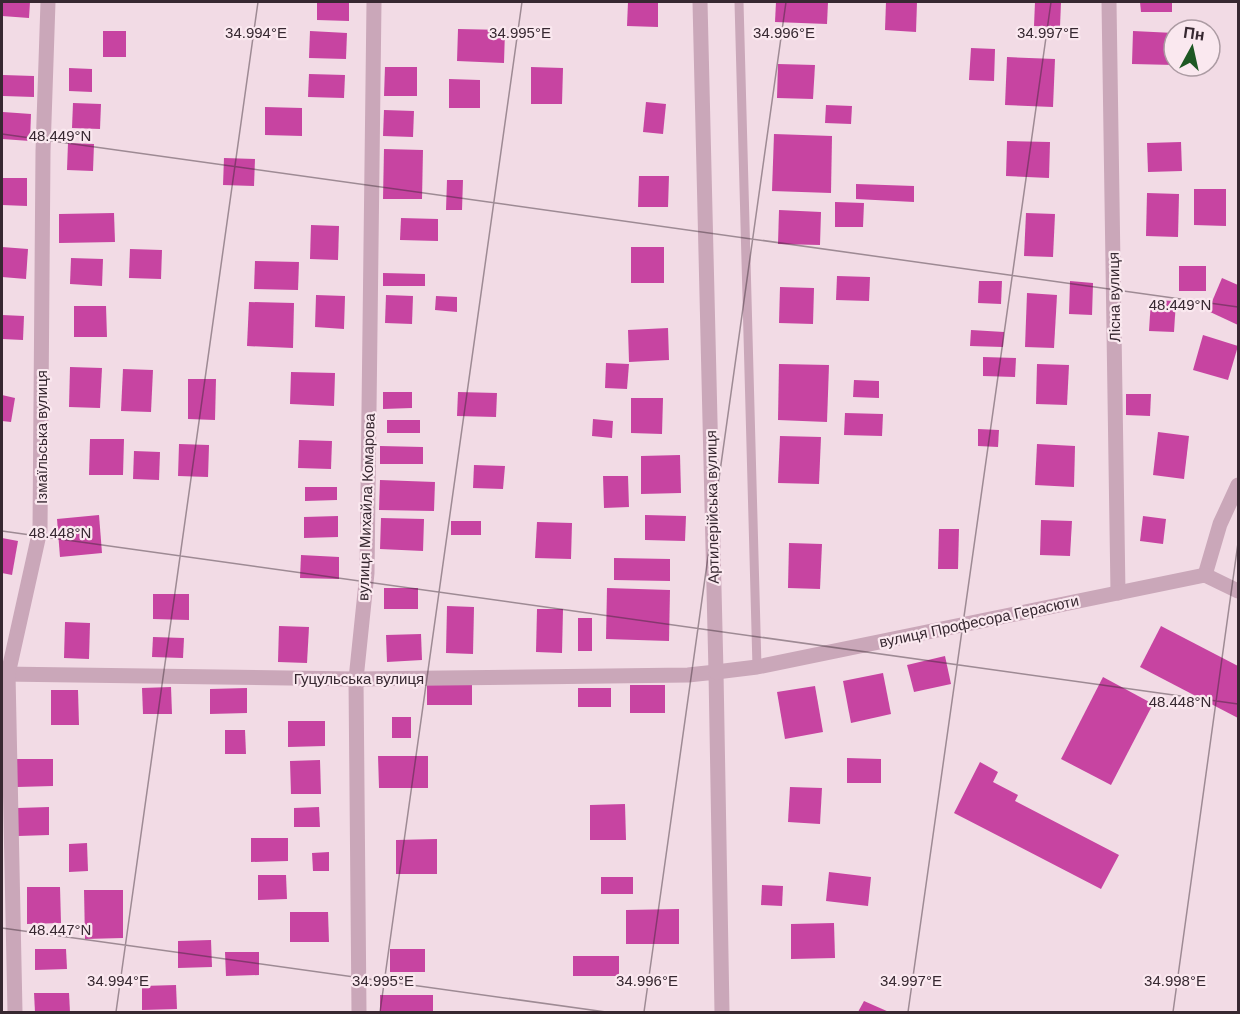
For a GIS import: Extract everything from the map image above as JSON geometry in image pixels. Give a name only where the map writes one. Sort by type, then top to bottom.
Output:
[{"type":"street","name":"Ізмаїльська вулиця","points":[[15,1012],[5,674],[40,530],[43,151],[48,2]]},
{"type":"street","name":"вулиця Михайла Комарова","points":[[359,1012],[356,678],[367,573],[375,2]]},
{"type":"street","name":"Артилерійська вулиця","points":[[700,2],[722,1012]]},
{"type":"street","name":"Лісна вулиця","points":[[1109,2],[1119,593]]},
{"type":"street","points":[[1239,485],[1220,524],[1205,575],[1239,591]]},
{"type":"street","name":"вулиця Професора Герасюти","points":[[716,672],[757,667],[1205,575]]},
{"type":"street","name":"Гуцульська вулиця","points":[[5,674],[356,678],[688,675],[716,672]]},
{"type":"lane","points":[[739,2],[757,667]]},
{"type":"building","points":[[2,2],[30,2],[29,18],[2,16]]},
{"type":"building","points":[[317,2],[349,2],[349,21],[317,20]]},
{"type":"building","points":[[628,2],[658,2],[658,27],[627,26]]},
{"type":"building","points":[[776,2],[828,2],[827,24],[775,22]]},
{"type":"building","points":[[886,2],[917,2],[916,32],[885,30]]},
{"type":"building","points":[[1035,2],[1061,2],[1060,27],[1034,26]]},
{"type":"building","points":[[1140,2],[1172,2],[1172,12],[1141,12]]},
{"type":"building","points":[[458,29],[505,30],[504,63],[457,61]]},
{"type":"building","points":[[103,31],[126,31],[126,57],[103,57]]},
{"type":"building","points":[[310,31],[347,33],[346,59],[309,58]]},
{"type":"building","points":[[1133,31],[1162,32],[1162,65],[1132,64]]},
{"type":"building","points":[[971,48],[995,49],[994,81],[969,80]]},
{"type":"building","points":[[1007,57],[1055,59],[1053,107],[1005,105]]},
{"type":"building","points":[[778,64],[815,65],[813,99],[777,98]]},
{"type":"building","points":[[385,67],[417,67],[417,96],[384,96]]},
{"type":"building","points":[[531,67],[563,68],[562,104],[531,104]]},
{"type":"building","points":[[69,68],[92,69],[92,92],[69,91]]},
{"type":"building","points":[[309,74],[345,75],[344,98],[308,97]]},
{"type":"building","points":[[3,75],[34,76],[34,97],[3,96]]},
{"type":"building","points":[[449,79],[480,80],[480,108],[449,108]]},
{"type":"building","points":[[646,102],[666,104],[663,134],[643,132]]},
{"type":"building","points":[[73,103],[101,104],[100,129],[72,128]]},
{"type":"building","points":[[826,105],[852,106],[851,124],[825,123]]},
{"type":"building","points":[[265,107],[302,108],[302,136],[265,135]]},
{"type":"building","points":[[384,110],[414,111],[413,137],[383,136]]},
{"type":"building","points":[[3,112],[31,114],[30,141],[2,139]]},
{"type":"building","points":[[774,134],[832,136],[831,193],[772,191]]},
{"type":"building","points":[[1007,141],[1050,142],[1049,178],[1006,176]]},
{"type":"building","points":[[1181,142],[1182,171],[1148,172],[1147,143]]},
{"type":"building","points":[[68,143],[94,144],[93,171],[67,170]]},
{"type":"building","points":[[384,149],[423,150],[422,199],[383,199]]},
{"type":"building","points":[[224,158],[255,159],[254,186],[223,185]]},
{"type":"building","points":[[639,176],[669,176],[668,207],[638,207]]},
{"type":"building","points":[[2,178],[27,178],[27,206],[2,205]]},
{"type":"building","points":[[447,180],[463,180],[462,210],[446,210]]},
{"type":"building","points":[[856,184],[914,186],[914,202],[856,199]]},
{"type":"building","points":[[1194,189],[1226,189],[1226,226],[1194,225]]},
{"type":"building","points":[[1147,193],[1179,194],[1178,237],[1146,236]]},
{"type":"building","points":[[835,202],[864,203],[863,227],[835,227]]},
{"type":"building","points":[[779,210],[821,212],[820,245],[778,244]]},
{"type":"building","points":[[114,213],[115,242],[59,243],[59,214]]},
{"type":"building","points":[[1026,213],[1055,214],[1053,257],[1024,256]]},
{"type":"building","points":[[401,218],[438,219],[438,241],[400,240]]},
{"type":"building","points":[[311,225],[339,226],[338,260],[310,259]]},
{"type":"building","points":[[2,247],[28,249],[26,279],[2,277]]},
{"type":"building","points":[[631,247],[664,247],[664,283],[631,283]]},
{"type":"building","points":[[130,249],[162,250],[161,279],[129,278]]},
{"type":"building","points":[[71,258],[103,259],[102,286],[70,284]]},
{"type":"building","points":[[255,261],[299,262],[298,290],[254,289]]},
{"type":"building","points":[[1179,266],[1206,266],[1206,291],[1179,291]]},
{"type":"building","points":[[383,273],[425,274],[425,286],[383,286]]},
{"type":"building","points":[[837,276],[870,277],[869,301],[836,300]]},
{"type":"building","points":[[1222,278],[1238,285],[1238,325],[1208,311]]},
{"type":"building","points":[[979,281],[1002,281],[1001,304],[978,303]]},
{"type":"building","points":[[1070,281],[1093,283],[1092,315],[1069,314]]},
{"type":"building","points":[[780,287],[814,288],[813,324],[779,323]]},
{"type":"building","points":[[1027,293],[1057,295],[1054,348],[1025,347]]},
{"type":"building","points":[[316,295],[345,296],[344,329],[315,327]]},
{"type":"building","points":[[386,295],[413,296],[412,324],[385,323]]},
{"type":"building","points":[[436,296],[457,297],[457,312],[435,310]]},
{"type":"building","points":[[1151,300],[1176,301],[1174,332],[1149,331]]},
{"type":"building","points":[[249,302],[294,303],[293,348],[247,346]]},
{"type":"building","points":[[74,306],[106,306],[107,337],[74,337]]},
{"type":"building","points":[[2,315],[24,316],[23,340],[2,339]]},
{"type":"building","points":[[668,328],[669,360],[629,362],[628,330]]},
{"type":"building","points":[[971,330],[1004,332],[1003,347],[970,346]]},
{"type":"building","points":[[1203,335],[1238,346],[1228,380],[1193,370]]},
{"type":"building","points":[[983,357],[1016,358],[1015,377],[983,376]]},
{"type":"building","points":[[606,363],[629,364],[627,389],[605,388]]},
{"type":"building","points":[[779,364],[829,365],[827,422],[778,420]]},
{"type":"building","points":[[1037,364],[1069,365],[1067,405],[1036,404]]},
{"type":"building","points":[[70,367],[102,368],[100,408],[69,407]]},
{"type":"building","points":[[123,369],[153,370],[151,412],[121,411]]},
{"type":"building","points":[[291,372],[335,373],[334,406],[290,404]]},
{"type":"building","points":[[188,379],[216,379],[215,420],[188,419]]},
{"type":"building","points":[[854,380],[879,381],[879,398],[853,397]]},
{"type":"building","points":[[383,392],[412,392],[412,408],[383,409]]},
{"type":"building","points":[[458,392],[497,393],[496,417],[457,416]]},
{"type":"building","points":[[1126,394],[1151,394],[1150,416],[1126,415]]},
{"type":"building","points":[[2,395],[15,398],[11,422],[2,421]]},
{"type":"building","points":[[631,398],[663,398],[662,434],[631,433]]},
{"type":"building","points":[[845,413],[883,414],[882,436],[844,435]]},
{"type":"building","points":[[593,419],[613,421],[612,438],[592,436]]},
{"type":"building","points":[[387,420],[420,420],[420,433],[387,433]]},
{"type":"building","points":[[978,429],[999,430],[998,447],[978,446]]},
{"type":"building","points":[[1158,432],[1189,436],[1184,479],[1153,475]]},
{"type":"building","points":[[780,436],[821,437],[819,484],[778,483]]},
{"type":"building","points":[[90,439],[124,439],[123,475],[89,475]]},
{"type":"building","points":[[299,440],[332,441],[331,469],[298,468]]},
{"type":"building","points":[[179,444],[209,445],[208,477],[178,476]]},
{"type":"building","points":[[1037,444],[1075,446],[1074,487],[1035,485]]},
{"type":"building","points":[[380,446],[423,447],[423,464],[380,464]]},
{"type":"building","points":[[134,451],[160,452],[159,480],[133,479]]},
{"type":"building","points":[[680,455],[681,493],[641,494],[641,456]]},
{"type":"building","points":[[474,465],[505,466],[503,489],[473,488]]},
{"type":"building","points":[[603,476],[628,476],[629,507],[604,508]]},
{"type":"building","points":[[380,480],[435,482],[434,511],[379,510]]},
{"type":"building","points":[[305,487],[337,487],[337,500],[305,501]]},
{"type":"building","points":[[99,515],[102,553],[60,557],[57,519]]},
{"type":"building","points":[[645,515],[686,516],[685,541],[645,540]]},
{"type":"building","points":[[338,516],[338,537],[304,538],[304,517]]},
{"type":"building","points":[[1143,516],[1166,519],[1163,544],[1140,541]]},
{"type":"building","points":[[381,518],[424,519],[423,551],[380,549]]},
{"type":"building","points":[[1041,520],[1072,521],[1070,556],[1040,555]]},
{"type":"building","points":[[451,521],[481,521],[481,535],[451,535]]},
{"type":"building","points":[[537,522],[572,523],[571,559],[535,558]]},
{"type":"building","points":[[939,529],[959,529],[958,569],[938,569]]},
{"type":"building","points":[[2,538],[18,541],[12,575],[2,573]]},
{"type":"building","points":[[789,543],[822,544],[820,589],[788,588]]},
{"type":"building","points":[[301,555],[339,557],[339,579],[300,578]]},
{"type":"building","points":[[614,558],[670,559],[670,581],[614,580]]},
{"type":"building","points":[[384,588],[418,588],[418,609],[384,609]]},
{"type":"building","points":[[607,588],[670,590],[669,641],[606,639]]},
{"type":"building","points":[[153,594],[189,594],[189,620],[153,619]]},
{"type":"building","points":[[447,606],[474,607],[473,654],[446,653]]},
{"type":"building","points":[[537,609],[563,609],[562,653],[536,652]]},
{"type":"building","points":[[578,618],[592,618],[592,651],[578,651]]},
{"type":"building","points":[[65,622],[90,623],[89,659],[64,658]]},
{"type":"building","points":[[279,626],[309,627],[307,663],[278,662]]},
{"type":"building","points":[[1161,626],[1238,666],[1238,718],[1140,667]]},
{"type":"building","points":[[421,634],[422,660],[387,662],[386,635]]},
{"type":"building","points":[[153,637],[184,638],[183,658],[152,657]]},
{"type":"building","points":[[945,656],[951,684],[914,692],[907,665]]},
{"type":"building","points":[[883,673],[891,714],[851,723],[843,681]]},
{"type":"building","points":[[1103,677],[1153,704],[1111,785],[1061,759]]},
{"type":"building","points":[[472,684],[472,705],[427,705],[427,685]]},
{"type":"building","points":[[630,685],[665,685],[665,713],[630,713]]},
{"type":"building","points":[[815,686],[823,732],[785,739],[777,692]]},
{"type":"building","points":[[171,687],[172,714],[143,714],[142,688]]},
{"type":"building","points":[[247,688],[247,713],[210,714],[210,689]]},
{"type":"building","points":[[578,688],[611,688],[611,707],[578,707]]},
{"type":"building","points":[[51,690],[78,690],[79,725],[51,725]]},
{"type":"building","points":[[392,717],[411,717],[411,738],[392,738]]},
{"type":"building","points":[[288,721],[325,721],[325,746],[288,747]]},
{"type":"building","points":[[225,730],[245,730],[246,754],[225,754]]},
{"type":"building","points":[[378,756],[428,756],[428,788],[379,788]]},
{"type":"building","points":[[847,758],[881,759],[881,783],[847,783]]},
{"type":"building","points":[[17,759],[53,759],[53,786],[17,787]]},
{"type":"building","points":[[320,760],[321,794],[291,794],[290,761]]},
{"type":"building","points":[[980,762],[998,772],[993,782],[1018,795],[1015,801],[1119,855],[1101,889],[954,813]]},
{"type":"building","points":[[790,787],[822,788],[820,824],[788,822]]},
{"type":"building","points":[[625,804],[626,840],[590,840],[590,805]]},
{"type":"building","points":[[49,807],[49,835],[18,836],[17,808]]},
{"type":"building","points":[[319,807],[320,827],[294,827],[294,808]]},
{"type":"building","points":[[251,838],[288,838],[288,861],[251,862]]},
{"type":"building","points":[[437,839],[437,874],[396,874],[396,840]]},
{"type":"building","points":[[87,843],[88,871],[69,872],[69,844]]},
{"type":"building","points":[[329,852],[329,871],[313,871],[312,853]]},
{"type":"building","points":[[829,872],[871,877],[868,906],[826,901]]},
{"type":"building","points":[[258,875],[286,875],[287,899],[258,900]]},
{"type":"building","points":[[601,877],[633,877],[633,894],[601,894]]},
{"type":"building","points":[[762,885],[783,886],[782,906],[761,905]]},
{"type":"building","points":[[27,887],[60,887],[61,923],[27,924]]},
{"type":"building","points":[[84,890],[123,890],[123,938],[85,939]]},
{"type":"building","points":[[679,909],[679,944],[626,944],[626,910]]},
{"type":"building","points":[[290,912],[328,912],[329,942],[290,942]]},
{"type":"building","points":[[834,923],[835,958],[791,959],[791,924]]},
{"type":"building","points":[[211,940],[212,967],[178,968],[178,941]]},
{"type":"building","points":[[35,949],[66,949],[67,969],[35,970]]},
{"type":"building","points":[[390,949],[425,949],[425,972],[390,972]]},
{"type":"building","points":[[225,952],[259,952],[259,975],[226,976]]},
{"type":"building","points":[[573,956],[619,956],[619,976],[573,976]]},
{"type":"building","points":[[176,985],[177,1009],[142,1010],[142,986]]},
{"type":"building","points":[[34,993],[69,993],[70,1012],[35,1012]]},
{"type":"building","points":[[380,995],[433,995],[433,1012],[380,1012]]},
{"type":"building","points":[[864,1001],[889,1012],[858,1012]]}]
